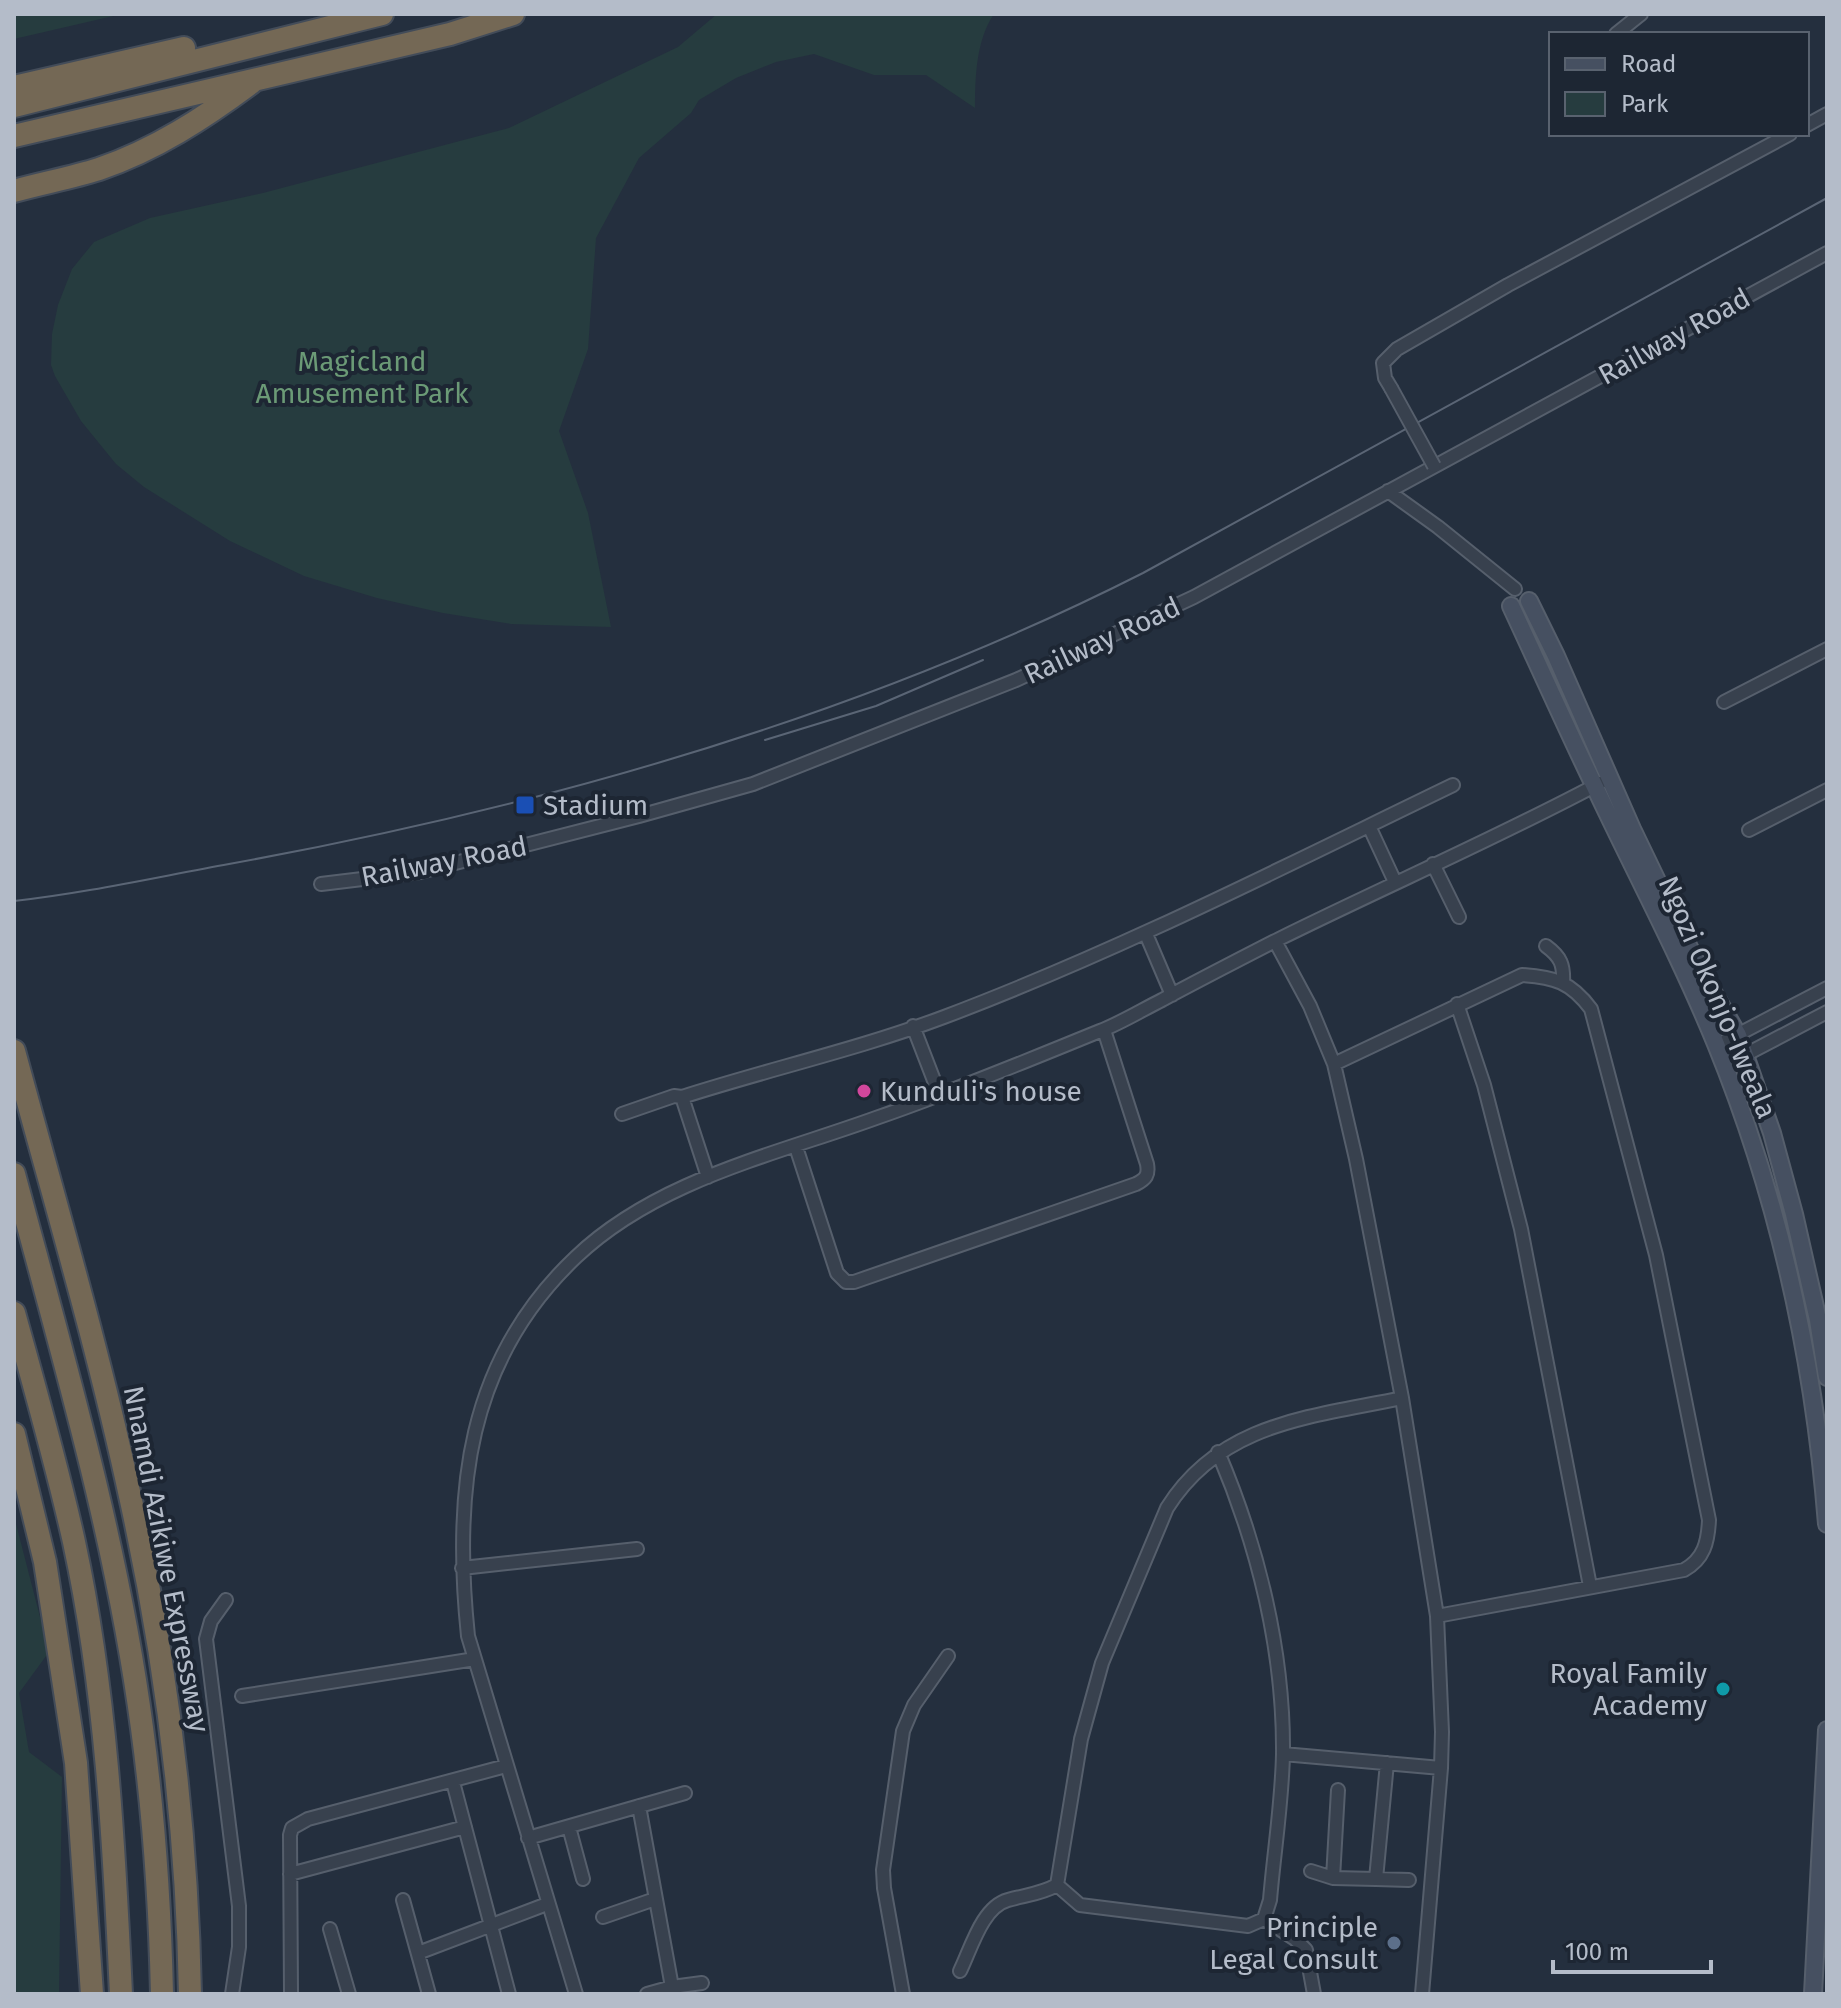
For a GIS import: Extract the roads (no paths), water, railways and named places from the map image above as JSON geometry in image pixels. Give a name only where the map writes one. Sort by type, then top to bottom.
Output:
[{"type":"highway","points":[[78,81],[321,14]]},
{"type":"highway","points":[[21,91],[382,14]]},
{"type":"highway","points":[[14,136],[450,34],[513,14]]},
{"type":"highway","points":[[14,191],[100,168],[182,131],[257,78]]},
{"type":"highway","name":"Nnamdi Azikiwe Expressway","points":[[14,1051],[107,1400],[142,1557],[174,1750],[190,1994]]},
{"type":"highway","name":"Nnamdi Azikiwe Expressway","points":[[14,1174],[93,1469],[121,1603],[143,1729],[161,1945],[162,1994]]},
{"type":"highway","points":[[14,1313],[74,1544],[109,1776],[121,1994]]},
{"type":"highway","points":[[14,1434],[45,1562],[72,1737],[83,1837],[92,1994]]},
{"type":"highway","points":[[93,1469],[142,1557]]},
{"type":"highway","points":[[72,1737],[74,1544]]},
{"type":"street","points":[[1618,32],[1641,14]]},
{"type":"street","points":[[1809,124],[1827,114]]},
{"type":"street","points":[[1434,466],[1385,378],[1383,363],[1397,349],[1508,285],[1786,136]]},
{"type":"street","name":"Railway Road","points":[[321,884],[420,872],[753,784],[1016,680],[1194,597],[1827,253]]},
{"type":"street","points":[[1388,491],[1438,527],[1513,598],[1520,590],[1529,601]]},
{"type":"street","name":"Ngozi Okonjo-Iweala","points":[[1513,598],[1594,786],[1685,973],[1750,1137],[1794,1292],[1809,1372],[1827,1524]]},
{"type":"street","name":"Ngozi Okonjo-Iweala","points":[[1529,601],[1698,966],[1738,1035],[1772,1133],[1794,1214],[1827,1377]]},
{"type":"street","points":[[1724,702],[1827,649]]},
{"type":"street","points":[[576,1994],[468,1636],[462,1568],[466,1473],[477,1415],[505,1349],[538,1300],[576,1257],[630,1214],[708,1177],[940,1096],[1104,1030],[1275,941],[1610,778]]},
{"type":"street","points":[[622,1114],[674,1096],[682,1097],[768,1073],[942,1018],[1146,934],[1453,785]]},
{"type":"street","points":[[1749,830],[1827,790]]},
{"type":"street","points":[[1369,826],[1395,882]]},
{"type":"street","points":[[1433,864],[1459,917]]},
{"type":"street","points":[[1146,934],[1172,995]]},
{"type":"street","points":[[1275,941],[1310,1006],[1334,1064],[1356,1159],[1402,1398],[1437,1616],[1441,1768],[1422,1994]]},
{"type":"street","points":[[1546,946],[1557,954],[1564,966],[1563,983]]},
{"type":"street","points":[[1334,1064],[1522,975],[1552,977],[1582,996],[1591,1009],[1656,1255],[1709,1520],[1706,1546],[1700,1558],[1684,1570],[1437,1616]]},
{"type":"street","points":[[1716,1046],[1827,988]]},
{"type":"street","points":[[1457,1004],[1484,1085],[1521,1229],[1590,1586]]},
{"type":"street","points":[[1724,1066],[1827,1012]]},
{"type":"street","points":[[913,1026],[940,1096]]},
{"type":"street","points":[[796,1147],[837,1273],[846,1282],[854,1282],[1136,1184],[1145,1179],[1147,1164],[1104,1030]]},
{"type":"street","points":[[682,1097],[708,1177]]},
{"type":"street","points":[[1057,1885],[1081,1739],[1110,1640],[1167,1508],[1180,1488],[1218,1452],[1240,1439],[1295,1421],[1402,1398]]},
{"type":"street","points":[[1057,1885],[1080,1905],[1248,1926],[1264,1919],[1270,1900],[1283,1754],[1274,1655],[1259,1572],[1242,1507],[1218,1452]]},
{"type":"street","points":[[462,1568],[637,1549]]},
{"type":"street","points":[[226,1600],[211,1621],[206,1639],[239,1916],[239,1947],[232,1994]]},
{"type":"street","points":[[903,1994],[883,1870],[903,1731],[914,1705],[948,1656]]},
{"type":"street","points":[[242,1696],[475,1659]]},
{"type":"street","points":[[1813,1994],[1827,1730]]},
{"type":"street","points":[[1283,1754],[1441,1768]]},
{"type":"street","points":[[1376,1879],[1387,1763]]},
{"type":"street","points":[[291,1994],[290,1835],[297,1823],[506,1766]]},
{"type":"street","points":[[453,1782],[509,1994]]},
{"type":"street","points":[[1333,1878],[1338,1790]]},
{"type":"street","points":[[528,1838],[685,1793]]},
{"type":"street","points":[[639,1806],[672,1987]]},
{"type":"street","points":[[290,1874],[465,1827]]},
{"type":"street","points":[[569,1827],[583,1879]]},
{"type":"street","points":[[1311,1871],[1333,1878],[1409,1880]]},
{"type":"street","points":[[960,1971],[994,1908],[1005,1901],[1042,1893],[1057,1885]]},
{"type":"street","points":[[603,1917],[655,1899]]},
{"type":"street","points":[[403,1900],[429,1994]]},
{"type":"street","points":[[418,1953],[547,1904]]},
{"type":"street","points":[[1264,1919],[1306,1950],[1314,1994]]},
{"type":"street","points":[[330,1929],[349,1994]]},
{"type":"street","points":[[647,1994],[702,1983]]},
{"type":"tram line","points":[[14,901],[229,864],[464,815],[696,752],[924,672],[1034,625],[1143,573],[1827,198]]},
{"type":"tram line","points":[[765,740],[876,706],[983,660]]},
{"type":"place","name":"Stadium","points":[[525,805]]},
{"type":"place","name":"Kunduli's house","points":[[864,1091]]},
{"type":"place","name":"Royal Family Academy","points":[[1723,1689]]},
{"type":"place","name":"Principle Legal Consult","points":[[1394,1943]]},
{"type":"park label","name":"Magicland Amusement Park","points":[[362,377]]}]
